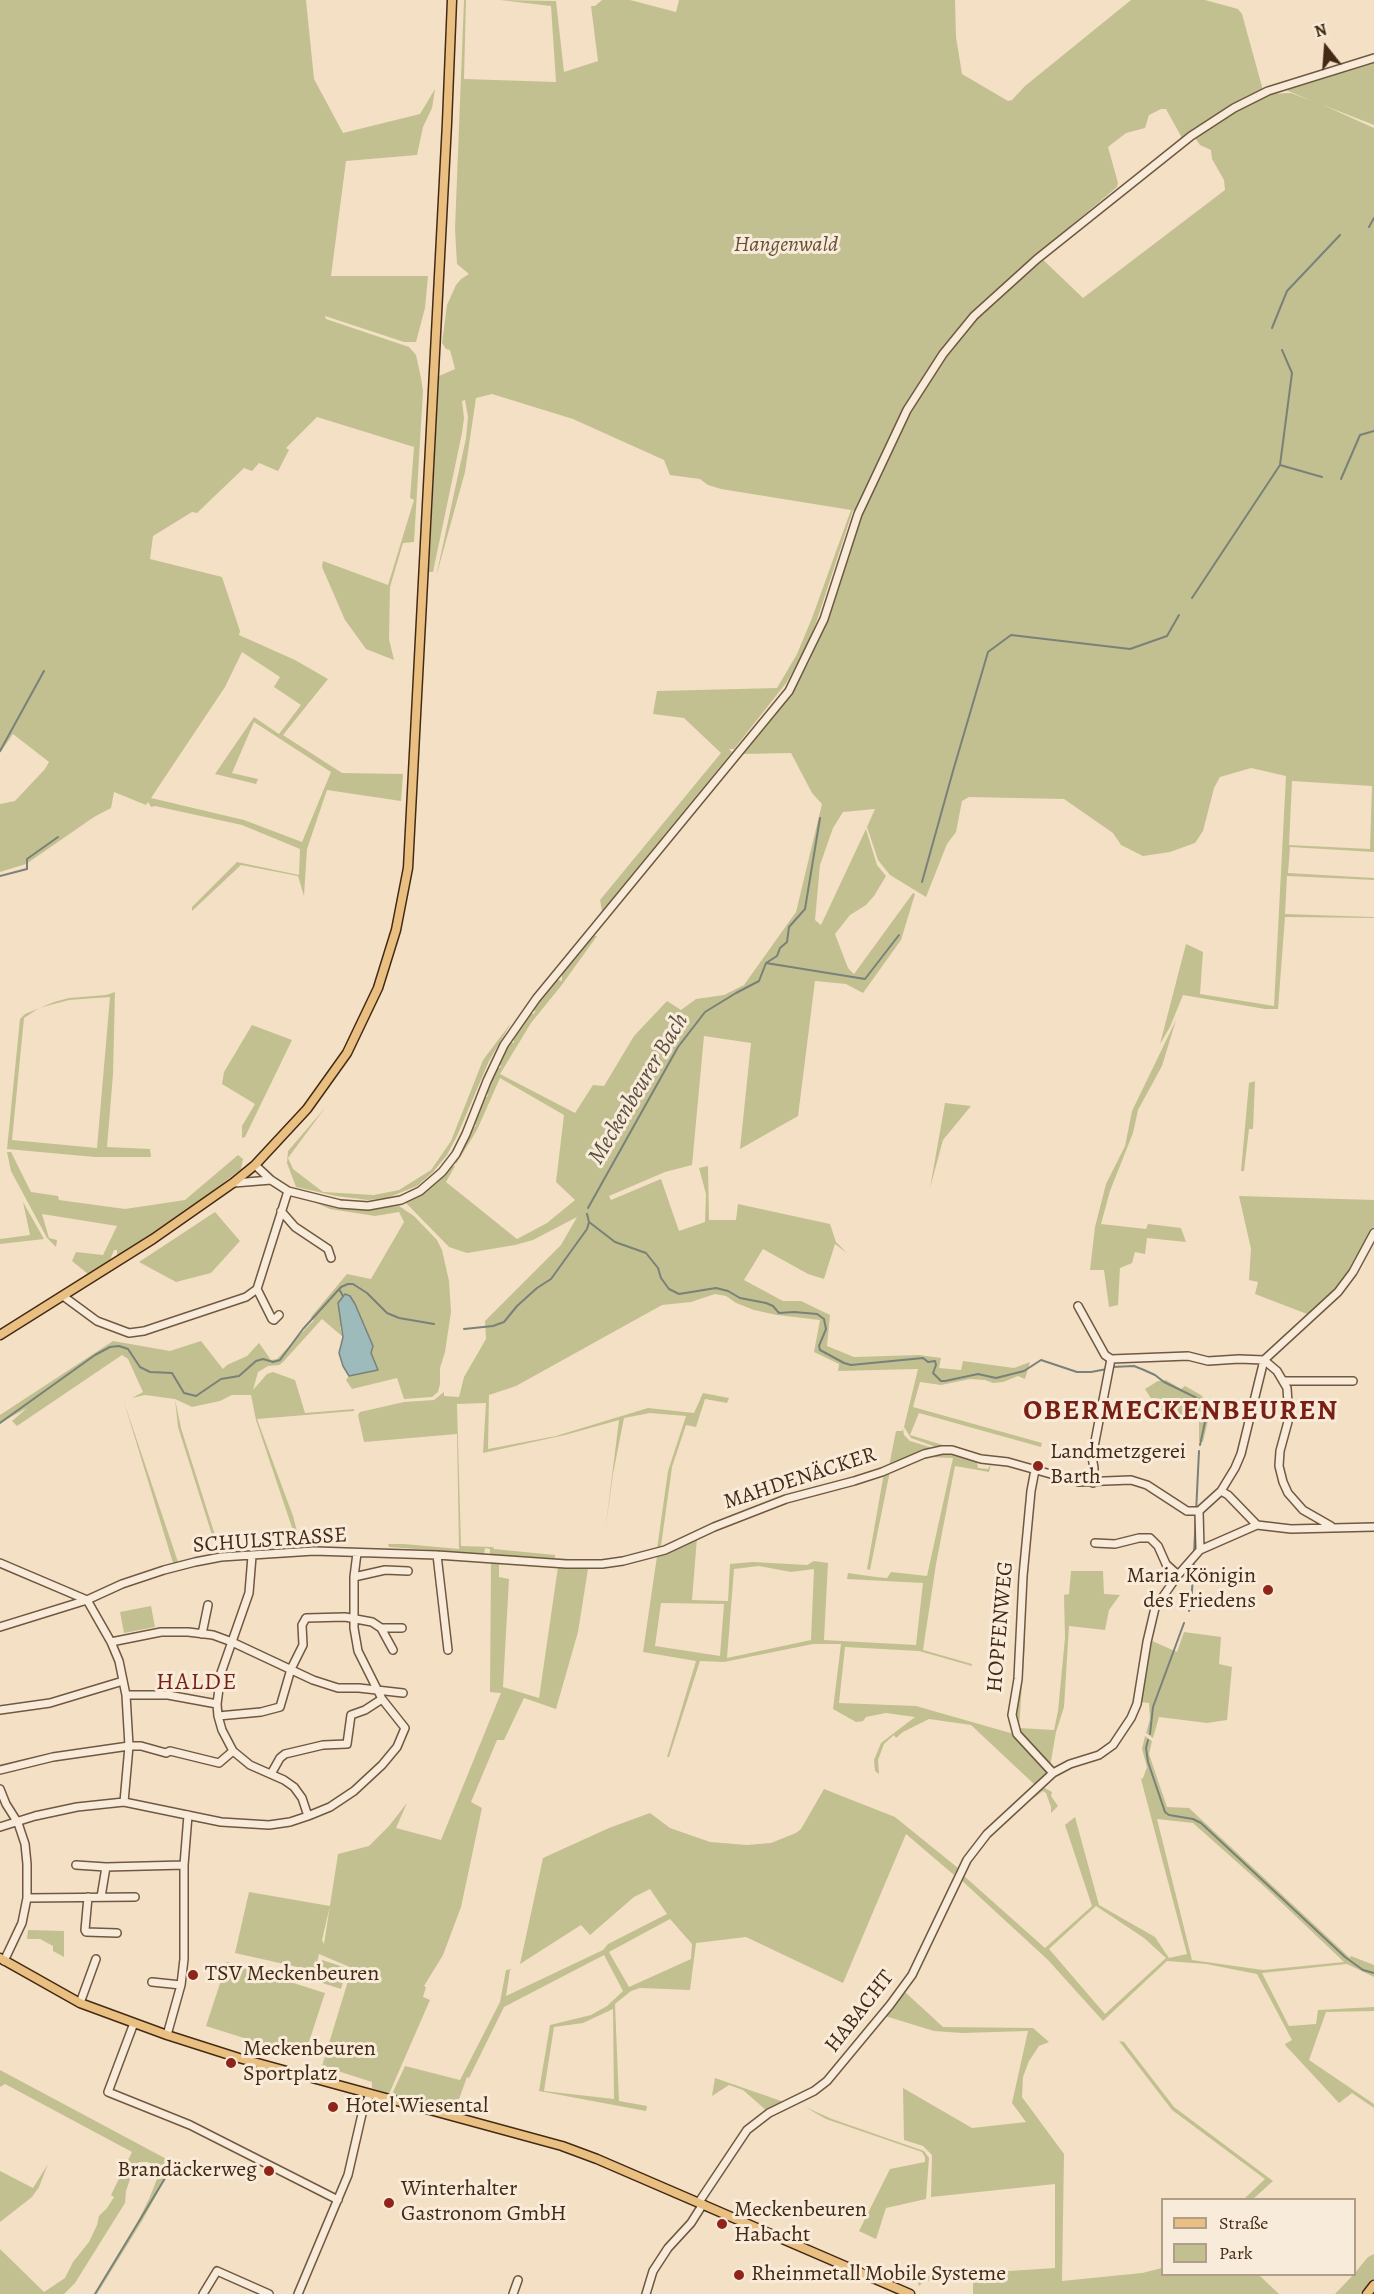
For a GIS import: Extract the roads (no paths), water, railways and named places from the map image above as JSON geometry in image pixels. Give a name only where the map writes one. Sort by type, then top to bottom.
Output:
[{"type":"main road","points":[[0,1335],[153,1239],[255,1165],[307,1109],[346,1053],[378,988],[396,930],[408,868],[452,0]]},
{"type":"main road","points":[[2,1960],[80,2003],[167,2035],[370,2094],[562,2146],[612,2164],[910,2294]]},
{"type":"main road","points":[[1367,2294],[1374,2285]]},
{"type":"street","points":[[255,1165],[271,1180],[288,1191],[340,1204],[378,1205],[401,1200],[420,1191],[442,1172],[456,1154],[466,1134],[504,1045],[536,999],[789,691],[824,619],[858,514],[908,410],[943,354],[974,316],[1046,252],[1191,136],[1234,108],[1268,91],[1374,58]]},
{"type":"street","points":[[233,1183],[248,1180],[271,1180]]},
{"type":"street","points":[[63,1296],[97,1321],[129,1333],[144,1331],[246,1297],[257,1288],[288,1191]]},
{"type":"street","points":[[281,1211],[295,1227],[328,1249],[331,1258]]},
{"type":"street","points":[[1374,1233],[1353,1272],[1338,1292],[1264,1360],[1236,1468],[1221,1491],[1196,1512],[1196,1554],[1257,1525],[1291,1528],[1374,1527]]},
{"type":"street","points":[[257,1288],[272,1319],[274,1320],[279,1315]]},
{"type":"street","points":[[1077,1306],[1110,1365],[1092,1456],[1095,1468],[1094,1483]]},
{"type":"street","points":[[1110,1365],[1188,1356],[1208,1361],[1264,1360],[1277,1371],[1284,1381],[1289,1418],[1280,1451],[1280,1474],[1287,1492],[1309,1514],[1332,1527]]},
{"type":"street","points":[[1284,1381],[1353,1382]]},
{"type":"street","name":"MAHDENÄCKER","points":[[517,1560],[602,1564],[646,1556],[786,1498],[882,1472],[934,1452],[952,1450],[981,1459],[1008,1462],[1078,1482],[1131,1480],[1147,1485],[1182,1509],[1196,1512]]},
{"type":"street","name":"HOPFENWEG","points":[[1035,1470],[1026,1546],[1018,1679],[1012,1715],[1017,1734],[1053,1773]]},
{"type":"street","points":[[1221,1491],[1228,1495],[1257,1525]]},
{"type":"street","points":[[1095,1543],[1109,1545],[1138,1538],[1150,1538],[1158,1546],[1166,1564],[1178,1575]]},
{"type":"street","name":"SCHULSTRASSE","points":[[0,1627],[87,1600],[122,1584],[195,1562],[314,1551],[517,1560]]},
{"type":"street","points":[[0,1827],[35,1816],[78,1807],[124,1802],[221,1822],[269,1825],[308,1816],[330,1807],[354,1791],[382,1765],[397,1747],[405,1728],[377,1691],[358,1651],[354,1620],[354,1577],[357,1552]]},
{"type":"street","name":"HABACHT","points":[[646,2294],[653,2271],[668,2248],[692,2223],[701,2203],[747,2130],[769,2113],[814,2091],[827,2081],[890,2005],[912,1975],[967,1860],[987,1834],[1053,1773],[1113,1745],[1126,1727],[1137,1704],[1155,1608],[1196,1554]]},
{"type":"street","points":[[437,1555],[448,1650]]},
{"type":"street","points":[[252,1556],[249,1593],[221,1673],[217,1704],[218,1716],[222,1730],[233,1751],[250,1765],[294,1787],[302,1798],[308,1816]]},
{"type":"street","points":[[0,1563],[87,1600],[111,1642],[126,1695],[129,1746],[124,1802]]},
{"type":"street","points":[[354,1577],[385,1570],[408,1571]]},
{"type":"street","points":[[202,1634],[208,1605]]},
{"type":"street","points":[[218,1716],[261,1712],[280,1707],[291,1669],[303,1645],[302,1625],[306,1618],[345,1617],[372,1622],[381,1629],[393,1650]]},
{"type":"street","points":[[381,1629],[402,1628]]},
{"type":"street","points":[[111,1642],[161,1632],[202,1634],[232,1642],[313,1680],[338,1688],[403,1693]]},
{"type":"street","points":[[0,1710],[50,1703],[123,1681]]},
{"type":"street","points":[[126,1695],[168,1695],[217,1704]]},
{"type":"street","points":[[271,1774],[280,1758],[285,1754],[323,1745],[347,1744],[351,1715],[365,1710],[382,1699]]},
{"type":"street","points":[[0,1770],[53,1757],[129,1746],[141,1746],[165,1753],[170,1751],[219,1763],[233,1751]]},
{"type":"street","points":[[0,1789],[18,1823],[25,1844],[27,1898],[19,1933],[2,1960]]},
{"type":"street","points":[[167,2035],[181,1985],[184,1959],[184,1865],[188,1815]]},
{"type":"street","points":[[76,1865],[106,1867],[184,1865]]},
{"type":"street","points":[[101,1896],[106,1867]]},
{"type":"street","points":[[27,1898],[135,1896]]},
{"type":"street","points":[[88,1897],[86,1932],[117,1933]]},
{"type":"street","points":[[80,2003],[96,1959]]},
{"type":"street","points":[[152,1982],[181,1985]]},
{"type":"street","points":[[134,2023],[108,2092],[189,2125],[338,2200]]},
{"type":"street","points":[[298,2294],[348,2175],[362,2114],[370,2094]]},
{"type":"street","points":[[203,2294],[217,2271],[269,2294]]},
{"type":"street","points":[[513,2294],[518,2280]]},
{"type":"water","points":[[345,1294],[350,1296],[355,1304],[373,1346],[371,1353],[378,1370],[349,1376],[343,1366],[339,1353],[343,1337],[338,1303]]},
{"type":"waterway","points":[[1369,227],[1374,218]]},
{"type":"waterway","points":[[1272,328],[1287,291],[1340,235]]},
{"type":"waterway","points":[[1280,465],[1292,373],[1282,350]]},
{"type":"waterway","points":[[1341,479],[1360,435],[1374,431]]},
{"type":"waterway","points":[[1192,598],[1280,465],[1322,477]]},
{"type":"waterway","points":[[922,882],[988,652],[1011,635],[1130,649],[1167,636],[1179,615]]},
{"type":"waterway","points":[[0,751],[44,671]]},
{"type":"waterway","name":"Meckenbeurer Bach","points":[[588,1208],[678,1047],[705,1012],[759,981],[766,963],[777,956],[780,948],[787,942],[789,927],[805,909],[820,818]]},
{"type":"waterway","points":[[0,876],[27,869],[27,859],[58,837]]},
{"type":"waterway","points":[[766,963],[865,979],[899,935]]},
{"type":"waterway","name":"Meckenbeurer Bach","points":[[464,1329],[493,1326],[504,1322],[517,1306],[551,1279],[587,1229],[589,1222],[587,1214]]},
{"type":"waterway","points":[[589,1222],[615,1242],[646,1253],[658,1268],[661,1278],[669,1289],[679,1294],[716,1288],[728,1291],[740,1298],[766,1303],[773,1306],[779,1313],[817,1314],[824,1319],[826,1329],[819,1346],[820,1350],[851,1365],[923,1358],[928,1362],[935,1361],[933,1373],[941,1381],[978,1374],[996,1378],[1024,1371],[1041,1360],[1077,1372],[1107,1369]]},
{"type":"waterway","name":"Meckenbeurer Bach","points":[[0,1423],[95,1355],[110,1347],[119,1346],[128,1349],[140,1367],[150,1372],[172,1373],[184,1393],[196,1396],[221,1379],[239,1376],[256,1361],[280,1360],[303,1329],[341,1287],[348,1284],[353,1284],[367,1293],[387,1313],[399,1318],[434,1324]]},
{"type":"waterway","name":"Meckenbeurer Bach","points":[[339,1289],[343,1296]]},
{"type":"waterway","points":[[1112,1367],[1134,1366],[1201,1400],[1205,1422],[1200,1445]]},
{"type":"waterway","points":[[1194,1554],[1199,1451]]},
{"type":"waterway","points":[[1189,1611],[1194,1560]]},
{"type":"waterway","points":[[1150,1734],[1153,1707],[1184,1623]]},
{"type":"waterway","points":[[1148,1740],[1146,1748],[1148,1762],[1165,1812],[1201,1823],[1345,1957],[1363,1970],[1374,1973]]},
{"type":"waterway","points":[[95,2294],[167,2175]]},
{"type":"place","name":"Landmetzgerei Barth","points":[[1038,1466]]},
{"type":"place","name":"Maria Königin des Friedens","points":[[1268,1590]]},
{"type":"place","name":"TSV Meckenbeuren","points":[[193,1975]]},
{"type":"place","name":"Meckenbeuren Sportplatz","points":[[231,2063]]},
{"type":"place","name":"Hotel Wiesental","points":[[333,2107]]},
{"type":"place","name":"Brandäckerweg","points":[[269,2171]]},
{"type":"place","name":"Winterhalter Gastronom GmbH","points":[[389,2203]]},
{"type":"place","name":"Meckenbeuren Habacht","points":[[722,2224]]},
{"type":"place","name":"Rheinmetall Mobile Systeme","points":[[739,2275]]},
{"type":"district","name":"OBERMECKENBEUREN","points":[[1181,1412]]},
{"type":"district","name":"HALDE","points":[[197,1683]]},
{"type":"park label","name":"Hangenwald","points":[[786,246]]}]
